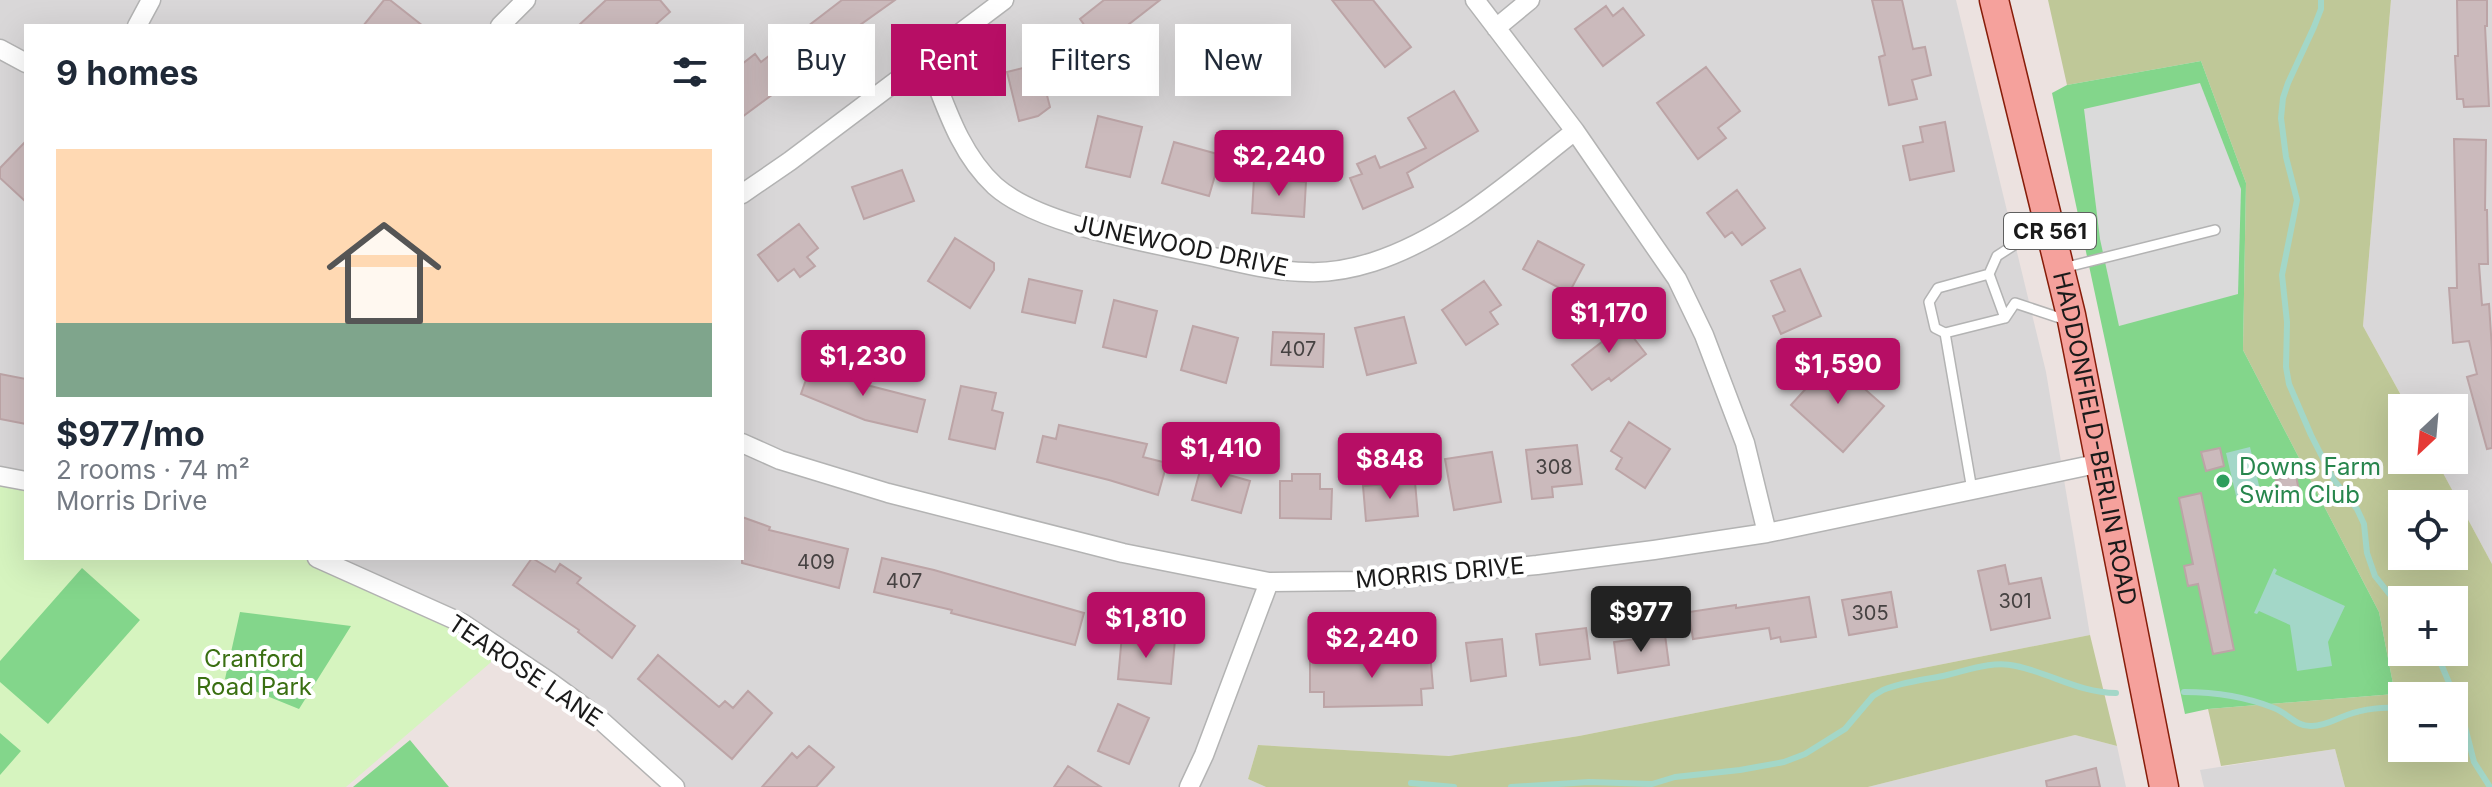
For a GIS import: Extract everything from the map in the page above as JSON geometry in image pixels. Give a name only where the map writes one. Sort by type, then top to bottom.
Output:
[{"type":"main road","name":"HADDONFIELD-BERLIN ROAD","points":[[1994,0],[2072,322],[2164,787]]},
{"type":"street","points":[[138,24],[151,0]]},
{"type":"street","points":[[502,24],[526,0]]},
{"type":"street","points":[[973,24],[1004,0]]},
{"type":"street","points":[[1475,0],[1575,131],[1677,279],[1704,335],[1745,443],[1767,533]]},
{"type":"street","points":[[1496,28],[1530,0]]},
{"type":"street","points":[[0,49],[24,62]]},
{"type":"street","points":[[744,193],[891,85]]},
{"type":"street","name":"JUNEWOOD DRIVE","points":[[942,96],[964,149],[980,171],[998,188],[1022,203],[1113,235],[1266,268],[1304,272],[1335,272],[1408,248],[1487,200],[1575,131]]},
{"type":"street","name":"MORRIS DRIVE","points":[[744,444],[780,460],[888,493],[1123,553],[1269,582],[1361,581],[1537,565],[1767,533],[2101,463]]},
{"type":"street","points":[[0,476],[24,481]]},
{"type":"street","name":"TEAROSE LANE","points":[[321,560],[462,623],[595,715],[675,787]]},
{"type":"street","points":[[1189,787],[1269,582]]},
{"type":"lane","points":[[2005,318],[1989,274],[1997,256],[2048,224]]},
{"type":"lane","points":[[2059,268],[2215,230]]},
{"type":"lane","points":[[1989,274],[1938,288],[1929,302],[1935,328],[1945,333],[2005,318],[2015,303],[2072,322]]},
{"type":"lane","points":[[1945,333],[1972,490]]},
{"type":"shaded area","points":[[0,0],[1956,0],[2046,372],[2090,635],[1579,736],[1449,756],[1258,745],[1248,779],[1266,787],[675,787],[550,682],[321,560],[744,560],[744,24],[24,24],[24,481],[0,476]]},
{"type":"shaded area","points":[[2048,0],[2391,0],[2363,326],[2400,394],[2388,394],[2388,474],[2444,474],[2452,490],[2388,490],[2388,570],[2468,570],[2468,519],[2492,564],[2492,787],[2345,787],[2335,749],[2221,766],[2208,709],[2388,695],[2388,762],[2468,762],[2468,682],[2393,682],[2390,666],[2468,666],[2468,586],[2388,586],[2388,658],[2379,612],[2243,350],[2246,183],[2201,61],[2067,85]]},
{"type":"shaded area","points":[[2391,0],[2492,0],[2492,564],[2468,519],[2468,490],[2452,490],[2444,474],[2468,474],[2468,394],[2400,394],[2363,326]]},
{"type":"shaded area","points":[[2200,83],[2241,189],[2238,294],[2119,326],[2100,239],[2084,109]]},
{"type":"shaded area","points":[[2250,447],[2261,494],[2237,500],[2226,453]]},
{"type":"shaded area","points":[[2274,568],[2277,570],[2275,574],[2345,606],[2328,642],[2332,666],[2297,671],[2290,625],[2259,611],[2254,613]]},
{"type":"shaded area","points":[[2090,635],[2117,746],[2075,735],[1868,787],[1266,787],[1248,779],[1258,745],[1449,756],[1579,736]]},
{"type":"shaded area","points":[[2075,735],[2117,746],[2126,787],[1868,787]]},
{"type":"shaded area","points":[[2335,749],[2345,787],[2204,787],[2200,770]]},
{"type":"green space","name":"Downs Farm Swim Club","points":[[2201,61],[2246,183],[2243,350],[2379,612],[2393,682],[2388,682],[2388,695],[2208,709],[2185,714],[2052,93],[2067,85]]},
{"type":"green space","name":"Cranford Road Park","points":[[0,476],[24,481],[24,560],[321,560],[504,651],[346,787],[0,787]]},
{"type":"green space","points":[[82,568],[140,620],[48,724],[0,682],[0,661]]},
{"type":"green space","points":[[240,612],[351,626],[299,709],[225,679]]},
{"type":"green space","points":[[0,733],[21,751],[0,775]]},
{"type":"green space","points":[[410,740],[449,787],[353,787]]},
{"type":"building","points":[[384,0],[390,0],[420,24],[365,24]]},
{"type":"building","points":[[606,0],[660,0],[670,12],[656,24],[580,24]]},
{"type":"building","points":[[842,0],[895,0],[861,24],[811,24]]},
{"type":"building","points":[[1104,0],[1160,0],[1129,24],[1084,24],[1080,19]]},
{"type":"building","points":[[1332,0],[1373,0],[1411,47],[1385,67]]},
{"type":"building","points":[[1872,0],[1902,0],[1913,49],[1925,47],[1931,75],[1912,80],[1917,99],[1889,105],[1879,57],[1885,55]]},
{"type":"building","points":[[2457,0],[2487,0],[2485,26],[2489,106],[2464,107],[2463,99],[2457,99]]},
{"type":"building","points":[[1606,6],[1613,16],[1623,8],[1644,35],[1603,66],[1575,29]]},
{"type":"building","points":[[755,54],[761,62],[768,57],[770,96],[744,116],[744,62]]},
{"type":"building","points":[[1706,67],[1740,111],[1718,128],[1726,138],[1698,159],[1657,103]]},
{"type":"building","points":[[1022,68],[1022,96],[1047,96],[1050,107],[1038,116],[1019,121],[1007,72]]},
{"type":"building","points":[[1454,91],[1478,131],[1407,173],[1413,187],[1363,209],[1350,178],[1362,174],[1357,164],[1375,156],[1380,168],[1426,148],[1408,118]]},
{"type":"building","points":[[1098,116],[1142,127],[1130,177],[1086,167]]},
{"type":"building","points":[[1945,122],[1954,171],[1910,180],[1903,146],[1923,142],[1920,127]]},
{"type":"building","points":[[2454,139],[2486,140],[2488,264],[2479,264],[2482,305],[2489,304],[2492,349],[2492,448],[2487,449],[2467,377],[2477,374],[2469,341],[2453,343],[2449,288],[2457,288]]},
{"type":"building","points":[[1174,142],[1221,155],[1209,196],[1162,183]]},
{"type":"building","points":[[24,143],[24,200],[0,178],[0,168]]},
{"type":"building","points":[[902,170],[914,201],[864,219],[852,187]]},
{"type":"building","points":[[1254,178],[1306,182],[1304,217],[1252,213]]},
{"type":"building","points":[[1737,190],[1765,228],[1742,245],[1732,232],[1725,237],[1707,213]]},
{"type":"building","points":[[799,224],[818,248],[807,257],[815,266],[800,277],[794,269],[778,281],[758,255]]},
{"type":"building","points":[[955,238],[994,263],[994,270],[970,308],[928,281]]},
{"type":"building","points":[[1538,241],[1584,265],[1569,293],[1523,269]]},
{"type":"building","points":[[1800,269],[1821,316],[1781,334],[1773,316],[1785,311],[1771,281]]},
{"type":"building","points":[[1029,279],[1082,291],[1075,323],[1022,312]]},
{"type":"building","points":[[1484,281],[1501,305],[1490,312],[1498,324],[1466,345],[1442,310]]},
{"type":"building","points":[[1114,300],[1157,311],[1146,357],[1103,347]]},
{"type":"building","points":[[1616,315],[1646,354],[1611,381],[1609,378],[1592,390],[1572,365],[1603,341],[1595,331]]},
{"type":"building","points":[[1404,317],[1416,363],[1367,375],[1355,328]]},
{"type":"building","points":[[1193,326],[1238,338],[1226,383],[1181,370]]},
{"type":"building","points":[[1273,332],[1324,334],[1323,367],[1271,365]]},
{"type":"building","points":[[826,360],[858,373],[855,382],[925,400],[917,432],[865,420],[801,394],[810,368],[822,373]]},
{"type":"building","points":[[1832,360],[1884,406],[1843,452],[1791,405]]},
{"type":"building","points":[[0,374],[24,379],[24,424],[0,419]]},
{"type":"building","points":[[961,386],[996,393],[992,410],[1003,413],[995,449],[949,439]]},
{"type":"building","points":[[1629,422],[1670,449],[1645,488],[1616,469],[1622,458],[1611,451]]},
{"type":"building","points":[[1059,425],[1147,444],[1143,457],[1167,463],[1158,495],[1037,462],[1043,436],[1056,439]]},
{"type":"building","points":[[1577,445],[1582,484],[1552,487],[1553,497],[1532,499],[1526,450]]},
{"type":"building","points":[[2220,448],[2224,466],[2206,471],[2201,452]]},
{"type":"building","points":[[1492,452],[1501,502],[1454,510],[1445,459]]},
{"type":"building","points":[[1201,467],[1250,481],[1241,513],[1192,500]]},
{"type":"building","points":[[1292,474],[1320,474],[1320,489],[1332,489],[1331,519],[1280,518],[1280,481],[1292,481]]},
{"type":"building","points":[[2296,476],[2300,495],[2280,499],[2276,480]]},
{"type":"building","points":[[1415,482],[1418,516],[1366,521],[1363,486]]},
{"type":"building","points":[[2201,493],[2234,650],[2213,654],[2198,584],[2188,586],[2184,566],[2193,564],[2179,498]]},
{"type":"building","points":[[744,518],[770,527],[769,530],[848,549],[839,588],[742,563]]},
{"type":"building","points":[[882,558],[1084,613],[1075,645],[951,613],[952,610],[874,592]]},
{"type":"building","points":[[531,560],[555,572],[560,564],[581,578],[577,583],[635,626],[612,658],[579,630],[513,585]]},
{"type":"building","points":[[2005,565],[2009,584],[2041,578],[2050,618],[1991,630],[1978,571]]},
{"type":"building","points":[[1891,592],[1897,627],[1849,635],[1842,600]]},
{"type":"building","points":[[1809,597],[1816,637],[1781,642],[1780,637],[1771,639],[1769,628],[1693,639],[1689,612]]},
{"type":"building","points":[[1586,628],[1590,659],[1540,665],[1536,634]]},
{"type":"building","points":[[1122,635],[1175,640],[1171,684],[1118,679]]},
{"type":"building","points":[[1665,635],[1669,665],[1618,673],[1614,642]]},
{"type":"building","points":[[1502,639],[1506,676],[1471,681],[1466,643]]},
{"type":"building","points":[[1430,652],[1433,688],[1421,689],[1422,705],[1324,707],[1324,692],[1310,692],[1310,656],[1358,657]]},
{"type":"building","points":[[658,655],[719,707],[725,701],[733,708],[748,691],[772,713],[732,759],[638,679]]},
{"type":"building","points":[[1118,704],[1149,718],[1129,764],[1098,751]]},
{"type":"building","points":[[809,746],[834,767],[816,787],[762,787],[792,753],[797,758]]},
{"type":"building","points":[[1068,766],[1101,787],[1054,787]]},
{"type":"building","points":[[2096,768],[2100,787],[2047,787],[2046,781]]},
{"type":"waterway","points":[[2321,0],[2314,27],[2288,83],[2281,118],[2286,157],[2297,200],[2282,275],[2287,322],[2286,367],[2289,384],[2311,435],[2334,480],[2357,509],[2364,524],[2367,553],[2375,576],[2388,592]]},
{"type":"waterway","points":[[1511,787],[1589,782],[1652,784],[1675,777],[1784,762],[1805,754],[1845,729],[1873,696],[1883,690],[1988,665],[2016,666],[2090,690],[2116,693]]},
{"type":"waterway","points":[[2442,666],[2461,711],[2474,762],[2490,787]]},
{"type":"waterway","points":[[2184,692],[2252,700],[2279,710],[2306,726],[2321,725],[2353,713],[2388,708]]},
{"type":"waterway","points":[[1411,783],[1454,787]]},
{"type":"place","name":"Downs Farm Swim Club","points":[[2223,481]]}]
